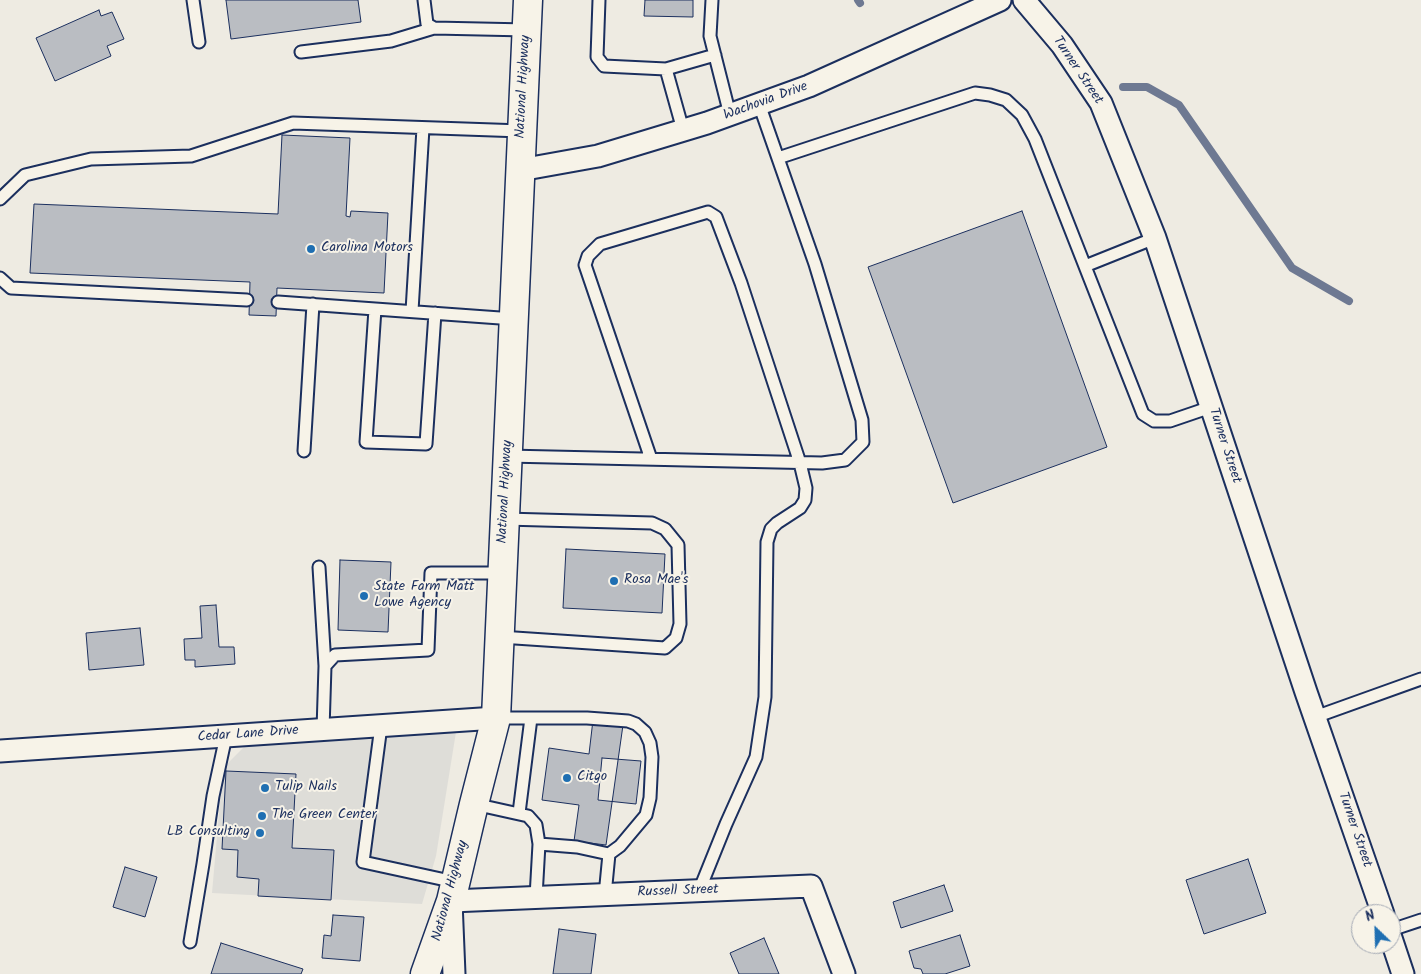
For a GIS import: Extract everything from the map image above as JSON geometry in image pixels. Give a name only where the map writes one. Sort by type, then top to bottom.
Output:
[{"type":"main road","name":"National Highway","points":[[425,974],[453,891],[496,718],[528,0]]},
{"type":"street","name":"Wachovia Drive","points":[[520,170],[598,156],[730,115],[809,86],[1000,0]]},
{"type":"street","name":"Turner Street","points":[[1024,0],[1062,45],[1100,103],[1155,238],[1380,904]]},
{"type":"street","name":"Cedar Lane Drive","points":[[0,751],[496,718]]},
{"type":"street","name":"Russell Street","points":[[453,891],[536,897],[811,886],[844,974]]},
{"type":"street","points":[[453,891],[454,974]]},
{"type":"street","points":[[1396,954],[1403,974]]},
{"type":"lane","points":[[193,0],[198,42]]},
{"type":"lane","points":[[424,0],[427,24],[434,28]]},
{"type":"lane","points":[[599,0],[597,57],[604,66],[666,69],[715,55]]},
{"type":"lane","points":[[712,0],[710,36],[730,115]]},
{"type":"lane","points":[[301,52],[390,41],[434,28],[527,30]]},
{"type":"lane","points":[[666,69],[683,130]]},
{"type":"lane","points":[[778,158],[975,93],[1006,100],[1022,115],[1035,139],[1142,414],[1154,422],[1170,422],[1211,407]]},
{"type":"lane","points":[[508,456],[822,463],[845,460],[863,442],[862,420],[815,264],[759,104]]},
{"type":"lane","points":[[0,199],[25,175],[91,159],[191,156],[293,123],[522,131]]},
{"type":"lane","points":[[412,311],[423,128]]},
{"type":"lane","points":[[651,459],[585,265],[588,256],[600,244],[708,212],[716,216],[741,283],[800,463],[806,488],[805,500],[800,508],[770,529],[767,542],[765,697],[756,757],[699,891]]},
{"type":"lane","points":[[1085,266],[1155,238]]},
{"type":"lane","points":[[0,278],[11,288],[247,300]]},
{"type":"lane","points":[[278,302],[514,319]]},
{"type":"lane","points":[[304,451],[313,304]]},
{"type":"lane","points":[[375,308],[366,442],[426,444],[435,313]]},
{"type":"lane","points":[[500,638],[665,648],[676,638],[680,624],[678,545],[665,529],[652,524],[505,519]]},
{"type":"lane","points":[[318,567],[325,666],[323,730]]},
{"type":"lane","points":[[325,666],[335,656],[428,650],[431,573],[502,573]]},
{"type":"lane","points":[[1315,716],[1421,679]]},
{"type":"lane","points":[[496,718],[586,718],[628,721],[636,724],[645,732],[650,743],[652,757],[650,798],[646,815],[620,846],[609,854],[577,847],[539,844]]},
{"type":"lane","points":[[519,814],[531,718]]},
{"type":"lane","points":[[381,726],[363,862],[453,891]]},
{"type":"lane","points":[[190,942],[213,796],[226,736]]},
{"type":"lane","points":[[474,804],[528,816],[536,825],[539,844],[536,897]]},
{"type":"lane","points":[[605,895],[609,854]]},
{"type":"lane","points":[[1401,927],[1421,920]]},
{"type":"shaded area","points":[[456,732],[436,856],[422,904],[212,893],[223,768],[247,744]]},
{"type":"building","points":[[226,0],[358,0],[361,22],[231,39]]},
{"type":"building","points":[[645,0],[693,0],[693,17],[644,16]]},
{"type":"building","points":[[99,10],[101,16],[112,12],[124,39],[107,46],[111,56],[55,81],[36,38]]},
{"type":"building","points":[[282,135],[350,138],[346,216],[350,217],[351,211],[388,213],[384,293],[277,288],[276,316],[249,315],[250,282],[30,273],[34,204],[278,214]]},
{"type":"building","points":[[1022,211],[1107,447],[953,503],[868,267]]},
{"type":"building","name":"Rosa Mae's","points":[[566,549],[665,554],[662,613],[563,608]]},
{"type":"building","name":"State Farm Matt Lowe Agency","points":[[340,560],[391,562],[388,632],[338,630]]},
{"type":"building","points":[[216,605],[219,647],[234,647],[235,664],[195,667],[195,660],[185,660],[184,639],[202,638],[200,606]]},
{"type":"building","points":[[140,628],[144,665],[89,670],[86,633]]},
{"type":"building","points":[[593,720],[623,725],[606,845],[574,841],[579,805],[542,800],[549,748],[589,754]]},
{"type":"building","points":[[602,758],[641,761],[636,804],[598,800]]},
{"type":"building","points":[[226,771],[296,774],[292,848],[334,850],[331,900],[258,896],[259,879],[237,877],[238,850],[222,849]]},
{"type":"building","points":[[1248,859],[1266,913],[1204,934],[1186,880]]},
{"type":"building","points":[[125,867],[157,877],[145,917],[113,907]]},
{"type":"building","points":[[944,885],[953,911],[901,928],[893,902]]},
{"type":"building","points":[[333,915],[364,917],[360,961],[322,958],[324,935],[331,936]]},
{"type":"building","points":[[559,929],[596,934],[591,974],[553,974]]},
{"type":"building","points":[[960,935],[970,966],[945,974],[923,974],[921,969],[914,968],[909,951]]},
{"type":"building","points":[[764,938],[779,974],[739,974],[730,953]]},
{"type":"building","points":[[221,943],[303,969],[301,974],[211,974]]},
{"type":"waterway","points":[[1123,87],[1147,87],[1179,105],[1292,268],[1349,301]]},
{"type":"place","name":"Carolina Motors","points":[[311,249]]},
{"type":"place","name":"Rosa Mae's","points":[[614,581]]},
{"type":"place","name":"State Farm Matt Lowe Agency","points":[[364,596]]},
{"type":"place","name":"Citgo","points":[[567,778]]},
{"type":"place","name":"Tulip Nails","points":[[265,788]]},
{"type":"place","name":"The Green Center","points":[[262,816]]},
{"type":"place","name":"LB Consulting","points":[[260,833]]}]
